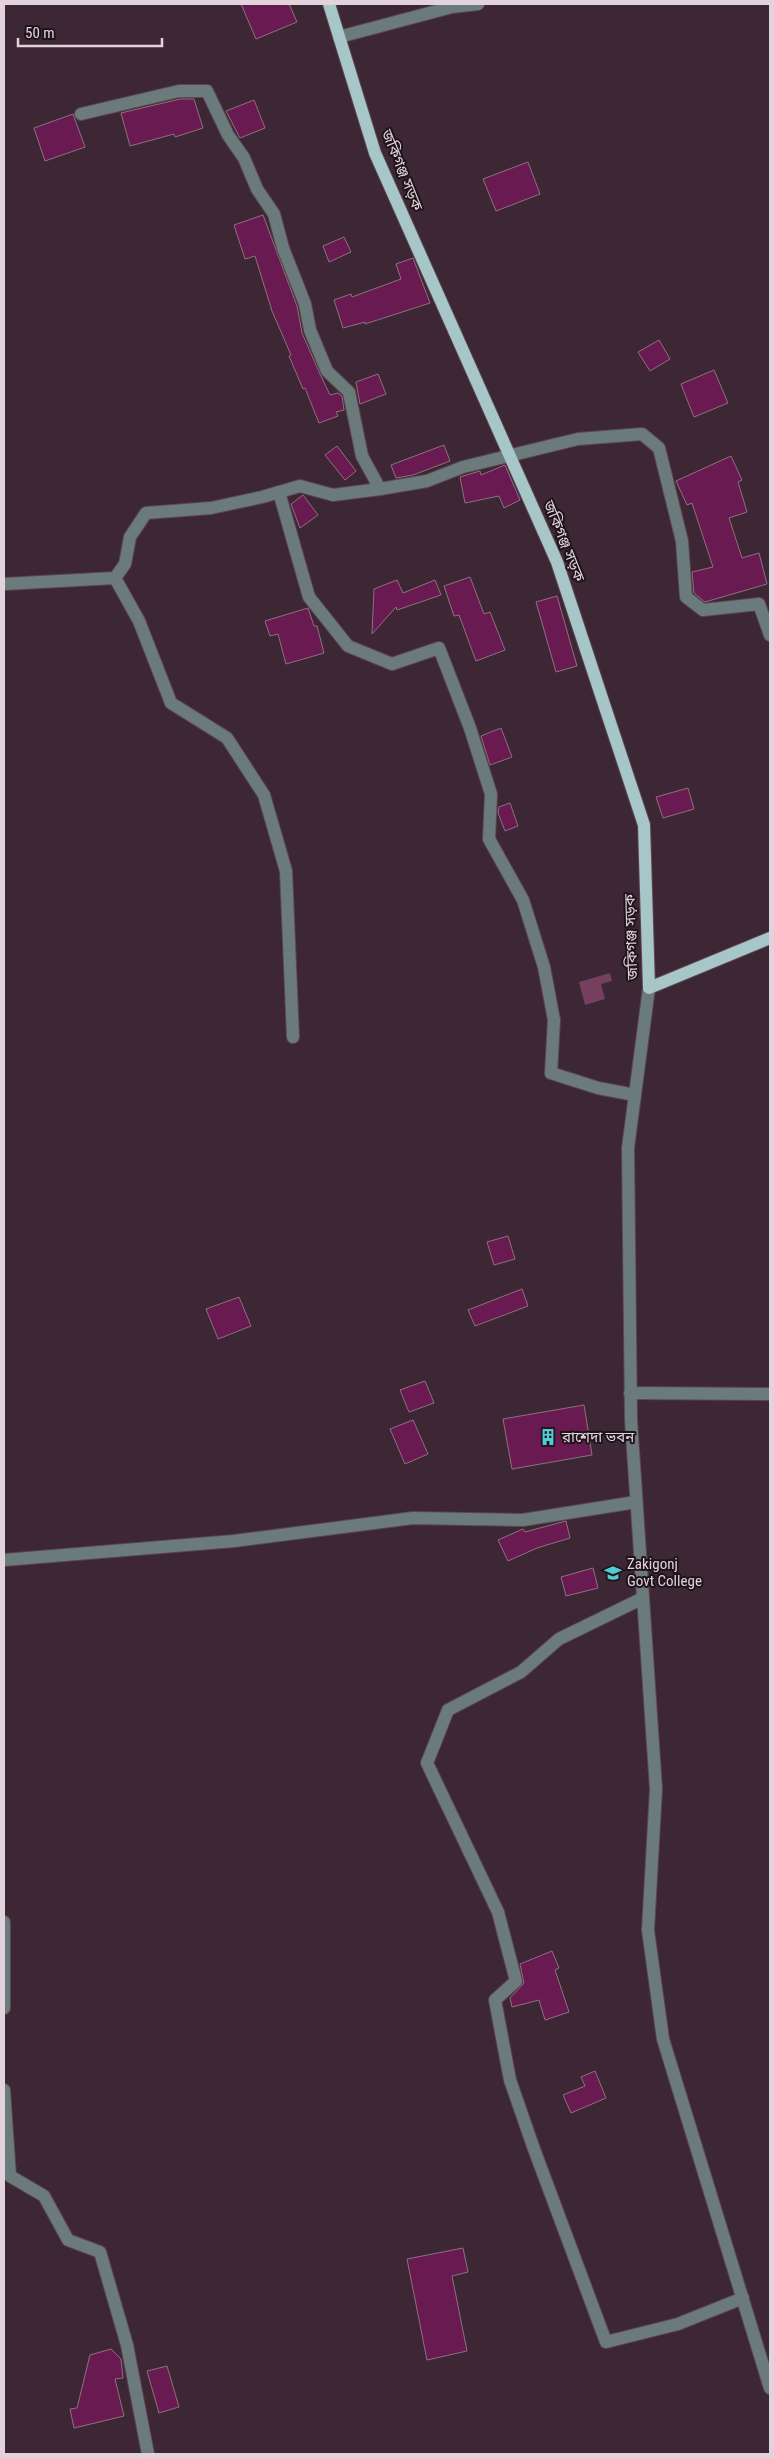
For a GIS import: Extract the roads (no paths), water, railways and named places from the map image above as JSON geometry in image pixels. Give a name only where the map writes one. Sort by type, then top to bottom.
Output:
[{"type":"main road","name":"জকিগঞ্জ সড়ক","points":[[329,4],[375,153],[557,562],[644,825],[649,988],[770,938]]},
{"type":"street","points":[[339,37],[452,7],[478,4]]},
{"type":"street","points":[[81,114],[179,91],[207,91],[228,135],[244,158],[257,189],[274,214],[283,248],[305,304],[310,330],[327,371],[349,392],[362,456],[380,489]]},
{"type":"street","points":[[115,578],[125,564],[130,537],[146,513],[211,508],[300,486],[334,495],[380,489],[426,480],[463,467],[578,439],[642,434],[659,448],[682,541],[686,597],[703,610],[759,604],[770,635]]},
{"type":"street","points":[[279,492],[309,597],[348,646],[392,664],[439,648],[470,728],[491,794],[489,839],[522,900],[544,967],[554,1020],[551,1073],[598,1088],[635,1096]]},
{"type":"street","points":[[4,584],[115,578]]},
{"type":"street","points":[[115,578],[139,621],[171,703],[226,738],[264,794],[286,871],[293,1037]]},
{"type":"street","points":[[649,988],[628,1148],[630,1393],[656,1789],[648,1930],[662,2029],[770,2388]]},
{"type":"street","points":[[630,1393],[770,1394]]},
{"type":"street","points":[[4,1560],[234,1541],[413,1518],[523,1520],[636,1502]]},
{"type":"street","points":[[643,1598],[558,1638],[521,1672],[448,1710],[427,1763],[498,1912],[516,1981],[495,2000],[510,2080],[606,2342],[678,2324],[742,2298]]},
{"type":"street","points":[[4,1922],[4,2008]]},
{"type":"street","points":[[4,2090],[10,2176],[44,2196],[68,2240],[100,2252],[127,2345],[148,2454]]},
{"type":"place","name":"রাশেদা ভবন","points":[[548,1437]]},
{"type":"place","name":"Zakigonj Govt College","points":[[613,1573]]}]
